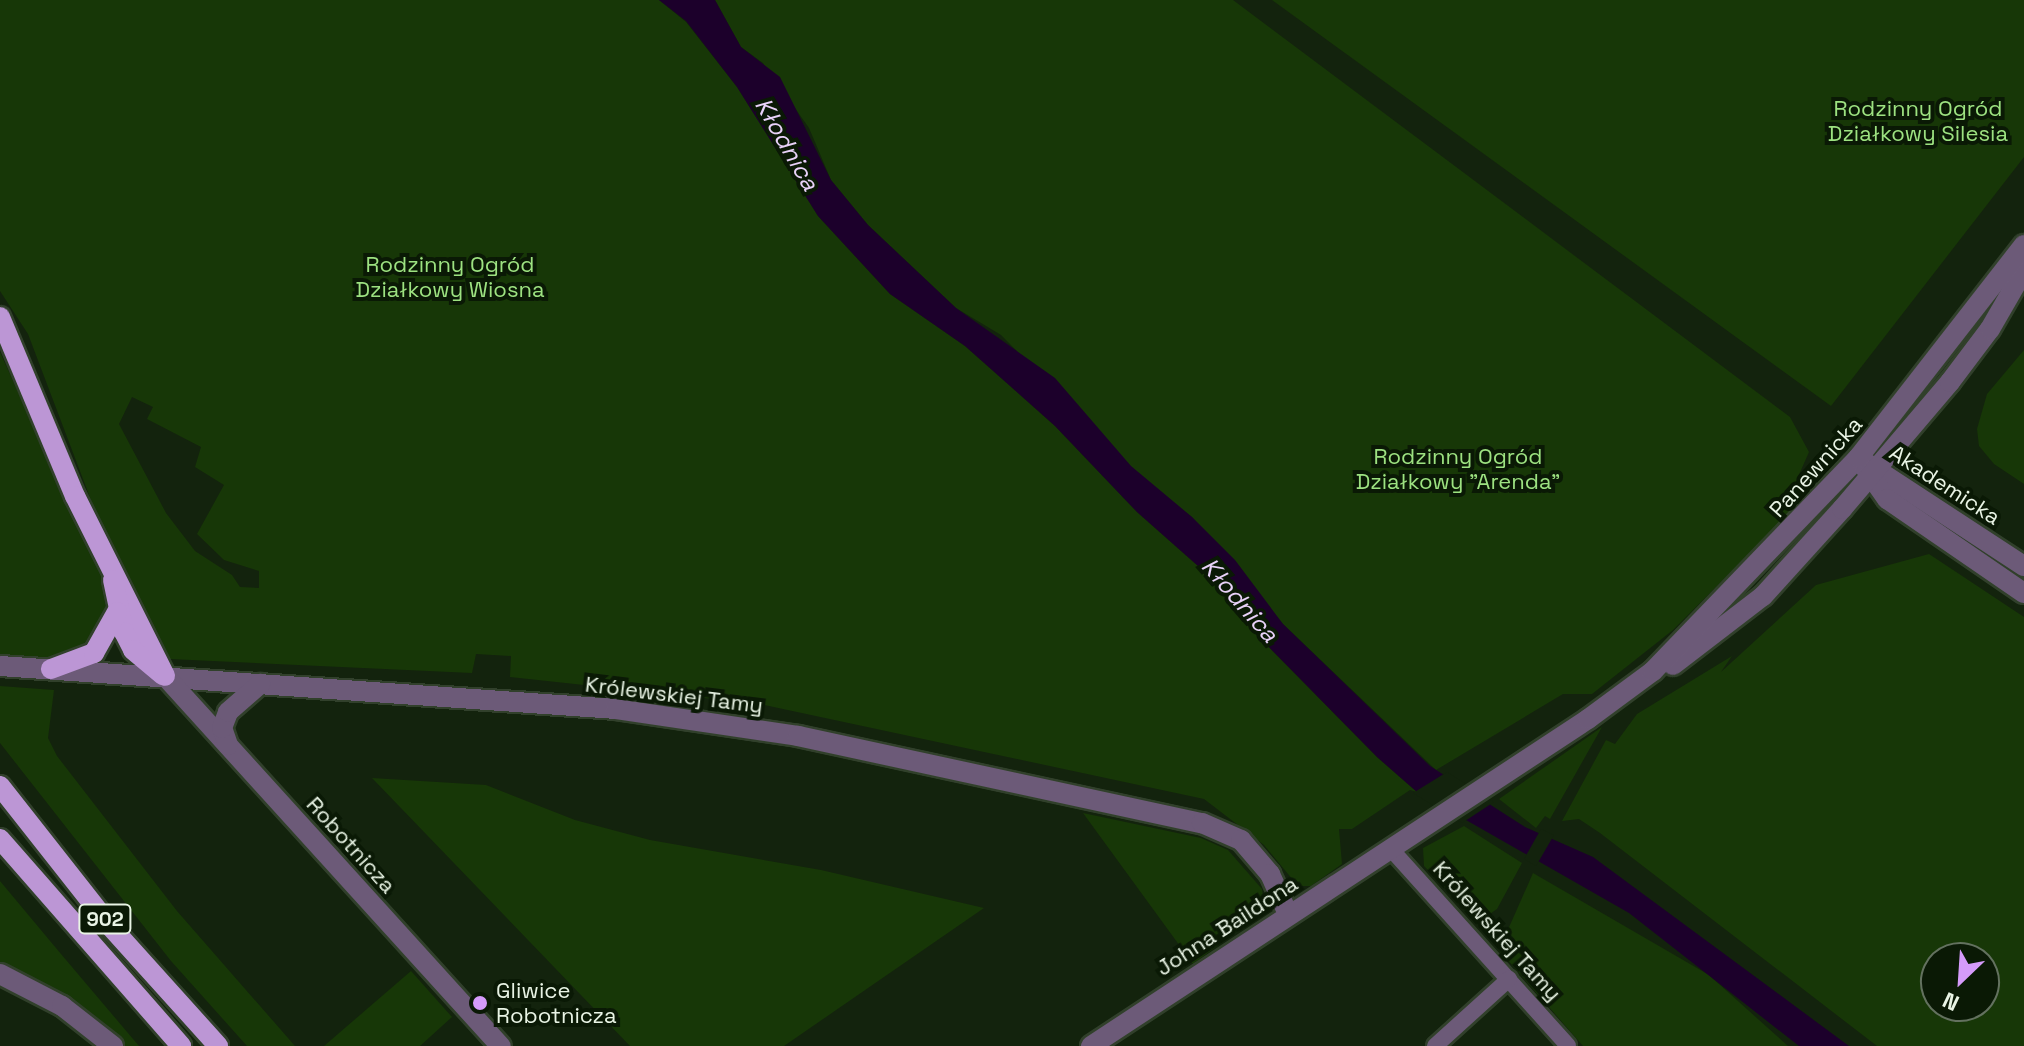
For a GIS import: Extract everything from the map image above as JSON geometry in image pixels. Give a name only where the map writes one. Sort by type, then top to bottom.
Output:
[{"type":"main road","points":[[0,317],[113,576],[165,676]]},
{"type":"main road","points":[[113,576],[117,612],[133,650],[165,676]]},
{"type":"main road","points":[[51,669],[94,653],[117,612]]},
{"type":"main road","name":"902","points":[[0,786],[111,927],[218,1046]]},
{"type":"main road","name":"902","points":[[0,839],[181,1046]]},
{"type":"street","name":"Panewnicka","points":[[1390,848],[1723,631],[1842,509],[1868,467],[2024,245]]},
{"type":"street","name":"Panewnicka","points":[[1618,698],[1702,626],[1868,467],[1900,441],[1990,329],[2024,270]]},
{"type":"street","points":[[1900,441],[1897,460],[1917,492]]},
{"type":"street","name":"Akademicka","points":[[1868,467],[1917,492],[2024,566]]},
{"type":"street","name":"Akademicka","points":[[1868,467],[1887,499],[2024,593]]},
{"type":"street","points":[[1842,509],[1865,500],[1887,499]]},
{"type":"street","name":"Królewskiej Tamy","points":[[0,666],[694,718],[1202,823],[1241,840],[1270,874],[1288,914]]},
{"type":"street","name":"Robotnicza","points":[[165,676],[501,1046]]},
{"type":"street","points":[[228,745],[222,728],[228,712],[260,684]]},
{"type":"street","name":"Królewskiej Tamy","points":[[1390,848],[1568,1046]]},
{"type":"street","name":"Johna Baildona","points":[[1093,1045],[1390,848]]},
{"type":"street","points":[[0,974],[62,1006],[113,1046]]},
{"type":"street","points":[[1435,1046],[1509,979]]},
{"type":"green space","name":"Rodzinny Ogród Działkowy Wiosna","points":[[0,0],[659,0],[686,22],[737,87],[818,216],[890,294],[965,346],[1055,426],[1137,512],[1215,581],[1252,630],[1377,757],[1417,792],[1410,790],[1352,829],[1339,829],[1342,864],[1311,886],[1298,886],[1264,845],[1204,799],[760,704],[510,677],[511,656],[476,654],[472,673],[170,659],[157,645],[108,545],[28,334],[0,291]],"holes":[[[132,397],[153,407],[147,419],[201,447],[195,467],[224,485],[197,534],[224,560],[259,571],[259,588],[240,587],[232,575],[195,551],[166,513],[119,424]]]},
{"type":"green space","name":"Rodzinny Ogród Działkowy \"Arenda\"","points":[[715,0],[1233,0],[1790,417],[1809,452],[1798,477],[1808,495],[1673,630],[1592,694],[1563,694],[1436,770],[1283,624],[1192,517],[1150,486],[1001,335],[956,308],[868,225],[831,180],[809,128],[763,63],[741,47]]},
{"type":"green space","name":"Rodzinny Ogród Działkowy Silesia","points":[[1272,0],[2024,0],[2024,157],[1831,406]]},
{"type":"green space","points":[[2024,350],[2024,484],[1994,464],[1979,446],[1977,429],[1987,394]]},
{"type":"green space","points":[[0,352],[110,595],[100,640],[56,660],[0,656]]},
{"type":"green space","points":[[1929,554],[2024,617],[2024,1046],[1877,1046],[1600,833],[1579,819],[1562,821],[1606,740],[1615,744],[1637,714],[1732,656],[1721,672],[1816,585]]},
{"type":"green space","points":[[0,686],[54,690],[48,738],[57,756],[177,911],[295,1046],[247,1046],[171,961],[0,743]]},
{"type":"green space","points":[[1602,727],[1550,819],[1545,816],[1536,828],[1499,799]]},
{"type":"green space","points":[[372,778],[486,785],[575,820],[650,840],[821,870],[984,908],[784,1046],[630,1046]]},
{"type":"green space","points":[[1083,813],[1201,838],[1228,850],[1262,889],[1264,902],[1258,915],[1193,964]]},
{"type":"green space","points":[[1464,826],[1522,863],[1497,909],[1487,916],[1471,914],[1424,866],[1423,848]]},
{"type":"green space","points":[[1533,873],[1709,975],[1788,1046],[1583,1046],[1499,950]]},
{"type":"green space","points":[[0,881],[139,1046],[125,1046],[61,992],[0,964]]},
{"type":"green space","points":[[411,971],[452,1017],[420,1046],[324,1046]]},
{"type":"water","name":"Kłodnica","points":[[659,0],[715,0],[741,47],[780,77],[831,180],[868,225],[956,308],[1055,378],[1131,466],[1192,517],[1235,560],[1283,624],[1430,766],[1525,827],[1593,857],[1849,1046],[1799,1046],[1629,913],[1417,792],[1377,757],[1252,630],[1215,581],[1137,512],[1055,426],[965,346],[890,294],[818,216],[737,87],[686,21]]},
{"type":"pier","points":[[1447,772],[1494,802],[1462,823],[1413,793]]},
{"type":"pier","points":[[1541,829],[1554,835],[1536,866],[1524,859]]},
{"type":"place","name":"Gliwice Robotnicza","points":[[480,1003]]}]
